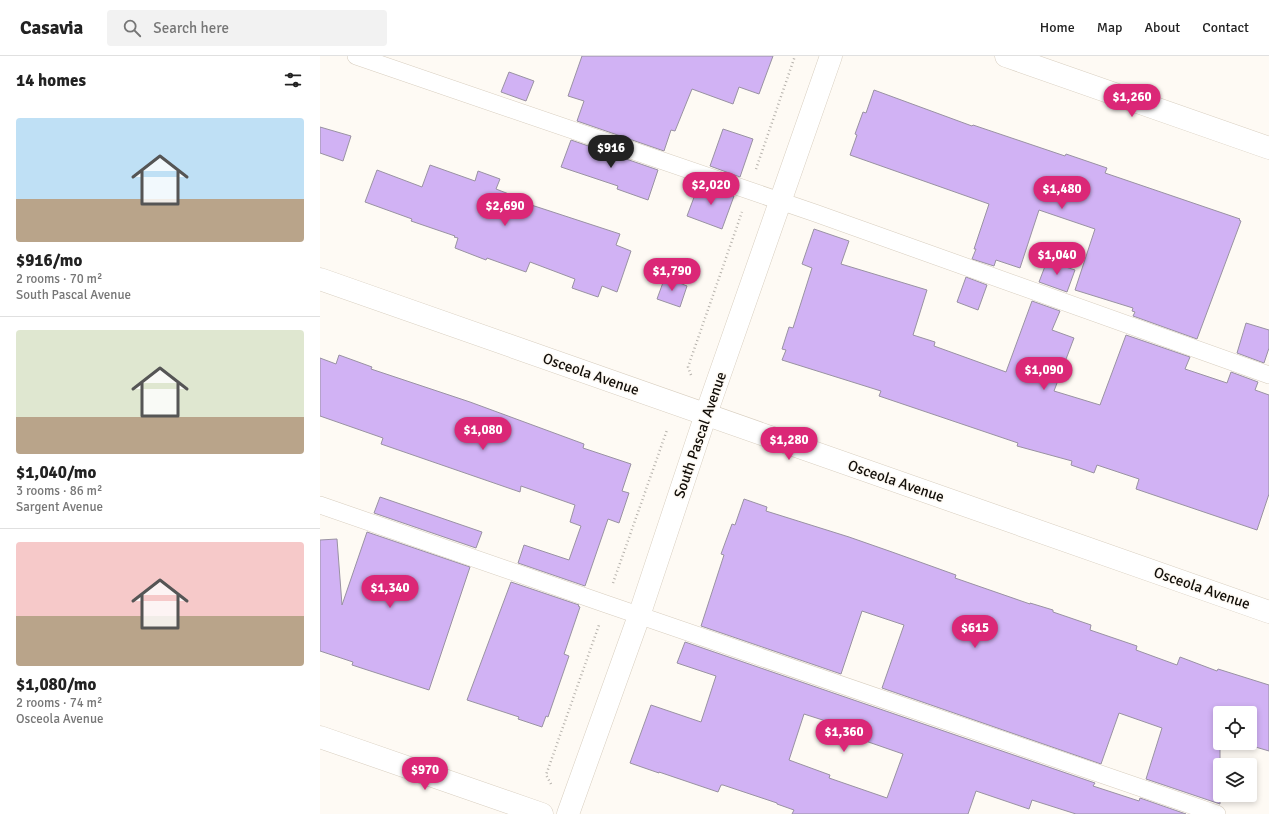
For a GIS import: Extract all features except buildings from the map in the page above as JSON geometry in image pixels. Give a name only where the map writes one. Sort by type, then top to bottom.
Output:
[{"type":"street","name":"South Pascal Avenue","points":[[568,814],[639,616],[706,414],[831,56]]},
{"type":"street","points":[[1006,56],[1269,148]]},
{"type":"street","name":"Osceola Avenue","points":[[320,279],[1269,612]]},
{"type":"street","points":[[320,737],[542,814]]},
{"type":"lane","points":[[356,56],[749,190],[1269,375]]},
{"type":"lane","points":[[320,505],[1217,814]]},
{"type":"path","points":[[692,377],[688,368],[795,56]]}]
